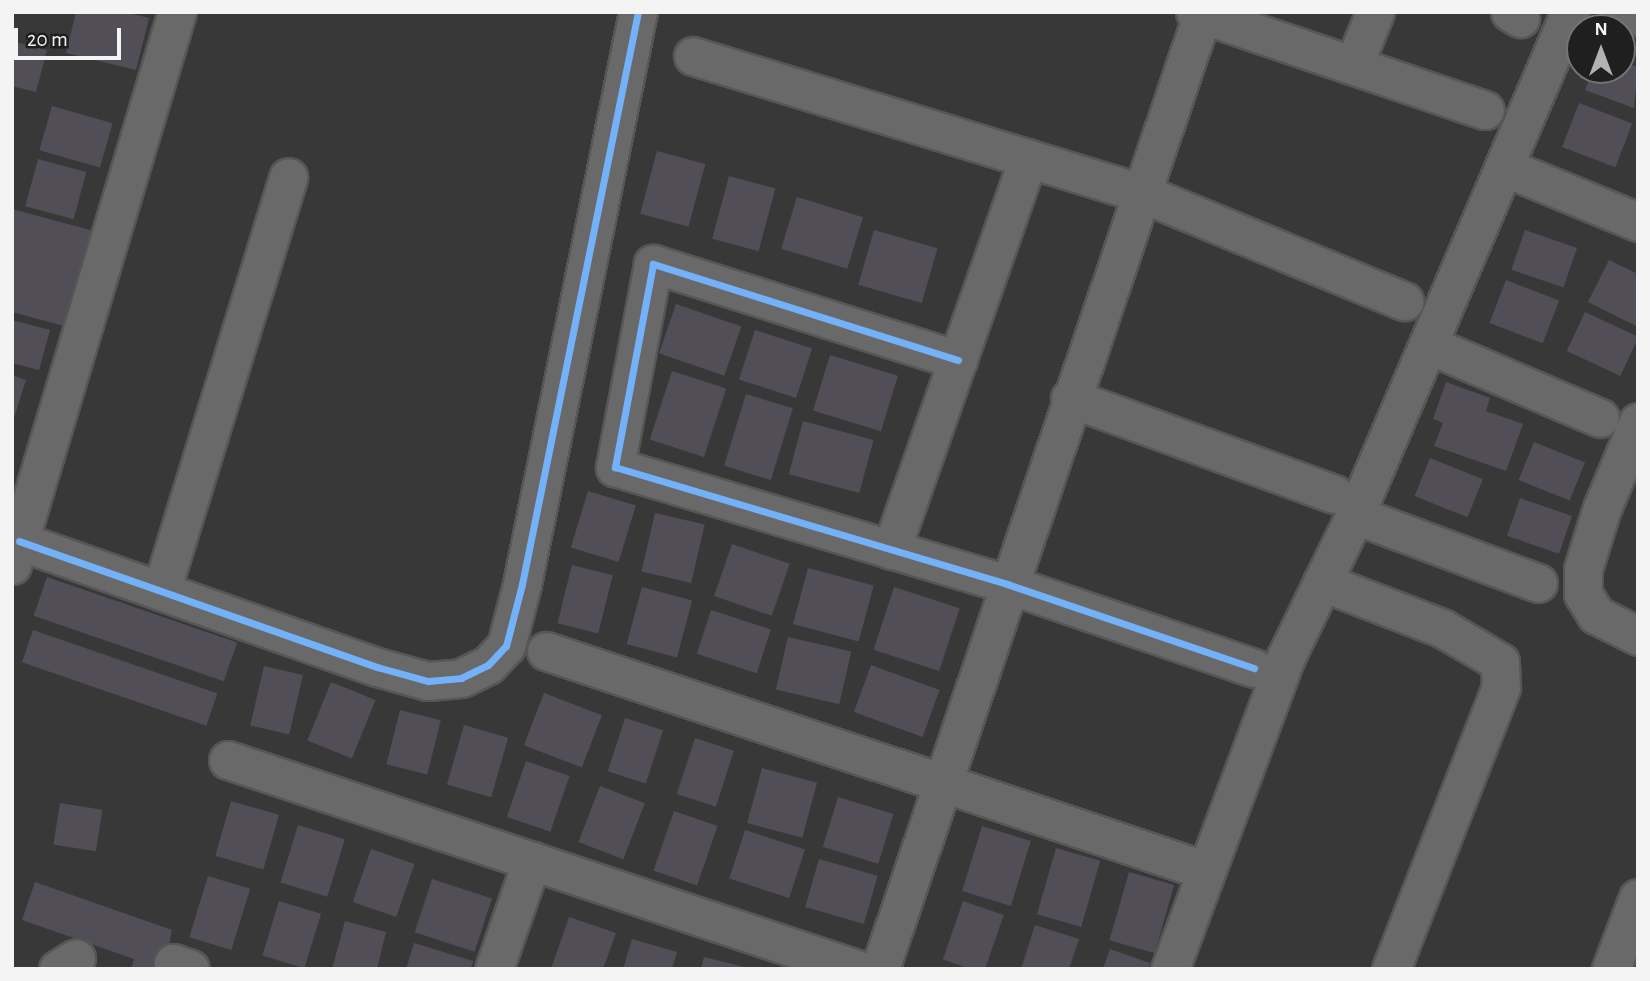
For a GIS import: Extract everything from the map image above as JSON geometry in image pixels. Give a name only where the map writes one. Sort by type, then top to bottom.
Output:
[{"type":"street","points":[[177,12],[16,553],[161,592],[428,681],[461,678],[488,665],[506,646],[638,12]]},
{"type":"street","points":[[1354,64],[1376,12]]},
{"type":"street","points":[[1170,969],[1284,659],[1322,582],[1344,505],[1429,345],[1570,12]]},
{"type":"street","points":[[1626,12],[1638,17]]},
{"type":"street","points":[[880,969],[1198,13],[1485,110]]},
{"type":"street","points":[[693,56],[1139,192],[1404,301]]},
{"type":"street","points":[[891,550],[1028,158]]},
{"type":"street","points":[[1504,167],[1638,222]]},
{"type":"street","points":[[161,592],[288,177]]},
{"type":"street","points":[[958,359],[653,264],[615,467],[1007,584],[1254,668]]},
{"type":"street","points":[[1429,345],[1600,418]]},
{"type":"street","points":[[1070,398],[1538,583]]},
{"type":"street","points":[[1638,422],[1602,508],[1583,569],[1583,594],[1596,615],[1638,636]]},
{"type":"street","points":[[1322,582],[1442,628],[1500,662],[1501,687],[1391,969]]},
{"type":"street","points":[[546,652],[1186,864]]},
{"type":"street","points":[[229,760],[857,969]]},
{"type":"street","points":[[494,969],[532,860]]},
{"type":"street","points":[[1611,969],[1638,898]]},
{"type":"building","points":[[76,12],[125,12],[149,18],[136,70],[66,53]]},
{"type":"building","points":[[12,41],[47,50],[36,92],[12,86]]},
{"type":"building","points":[[1638,67],[1634,108],[1585,90],[1587,84],[1636,84]]},
{"type":"building","points":[[1579,103],[1632,123],[1615,167],[1562,147]]},
{"type":"building","points":[[52,106],[113,123],[100,168],[39,150]]},
{"type":"building","points":[[657,151],[705,164],[688,227],[640,214]]},
{"type":"building","points":[[38,159],[86,172],[74,219],[25,206]]},
{"type":"building","points":[[729,176],[775,188],[759,251],[712,239]]},
{"type":"building","points":[[797,197],[863,217],[847,269],[781,249]]},
{"type":"building","points":[[12,209],[105,234],[79,330],[12,312]]},
{"type":"building","points":[[874,230],[937,248],[922,303],[858,285]]},
{"type":"building","points":[[1525,230],[1577,248],[1563,288],[1511,270]]},
{"type":"building","points":[[1609,260],[1638,274],[1638,327],[1588,302]]},
{"type":"building","points":[[1506,280],[1559,300],[1543,343],[1490,323]]},
{"type":"building","points":[[676,304],[741,326],[724,376],[659,353]]},
{"type":"building","points":[[1585,312],[1638,337],[1620,376],[1567,351]]},
{"type":"building","points":[[12,320],[50,330],[39,370],[12,363]]},
{"type":"building","points":[[755,330],[812,349],[796,398],[739,379]]},
{"type":"building","points":[[830,355],[898,376],[881,431],[813,410]]},
{"type":"building","points":[[672,371],[726,389],[704,457],[650,439]]},
{"type":"building","points":[[12,375],[26,380],[13,421],[12,421]]},
{"type":"building","points":[[1446,382],[1490,398],[1486,411],[1523,424],[1506,471],[1434,446],[1443,423],[1433,419]]},
{"type":"building","points":[[746,394],[793,408],[771,480],[724,466]]},
{"type":"building","points":[[803,421],[874,440],[859,493],[789,474]]},
{"type":"building","points":[[1534,442],[1585,463],[1570,501],[1519,480]]},
{"type":"building","points":[[1430,458],[1483,479],[1467,517],[1415,496]]},
{"type":"building","points":[[588,491],[636,506],[619,562],[571,547]]},
{"type":"building","points":[[1520,498],[1572,516],[1559,554],[1507,536]]},
{"type":"building","points":[[655,513],[705,524],[691,583],[642,571]]},
{"type":"building","points":[[732,544],[790,564],[772,616],[714,596]]},
{"type":"building","points":[[572,565],[613,575],[598,633],[557,623]]},
{"type":"building","points":[[808,568],[874,586],[859,642],[793,624]]},
{"type":"building","points":[[47,577],[237,642],[224,681],[34,616]]},
{"type":"building","points":[[642,587],[692,600],[677,657],[627,644]]},
{"type":"building","points":[[894,587],[960,608],[939,671],[874,650]]},
{"type":"building","points":[[711,610],[771,629],[757,673],[697,654]]},
{"type":"building","points":[[33,630],[217,693],[206,726],[22,662]]},
{"type":"building","points":[[788,637],[851,652],[839,704],[776,690]]},
{"type":"building","points":[[871,665],[940,690],[922,737],[854,712]]},
{"type":"building","points":[[264,666],[303,675],[289,734],[250,725]]},
{"type":"building","points":[[331,682],[376,700],[352,758],[307,740]]},
{"type":"building","points":[[544,693],[602,715],[582,767],[524,745]]},
{"type":"building","points":[[400,710],[441,720],[427,774],[386,764]]},
{"type":"building","points":[[625,718],[663,730],[646,784],[608,771]]},
{"type":"building","points":[[464,725],[508,738],[491,797],[447,785]]},
{"type":"building","points":[[695,738],[734,751],[716,807],[677,794]]},
{"type":"building","points":[[526,761],[569,776],[550,832],[507,817]]},
{"type":"building","points":[[762,768],[817,783],[802,838],[747,823]]},
{"type":"building","points":[[600,786],[645,803],[623,859],[578,842]]},
{"type":"building","points":[[838,797],[893,814],[878,864],[823,847]]},
{"type":"building","points":[[231,801],[279,815],[263,870],[215,856]]},
{"type":"building","points":[[60,803],[102,810],[96,851],[53,844]]},
{"type":"building","points":[[674,811],[717,826],[697,886],[653,871]]},
{"type":"building","points":[[298,825],[345,839],[327,897],[280,882]]},
{"type":"building","points":[[982,826],[1031,841],[1011,906],[962,891]]},
{"type":"building","points":[[745,830],[805,849],[789,898],[729,879]]},
{"type":"building","points":[[1056,848],[1100,861],[1081,927],[1037,914]]},
{"type":"building","points":[[371,849],[414,864],[396,917],[353,902]]},
{"type":"building","points":[[819,859],[878,876],[864,924],[805,907]]},
{"type":"building","points":[[1129,872],[1174,885],[1155,953],[1109,940]]},
{"type":"building","points":[[208,876],[250,889],[231,950],[189,937]]},
{"type":"building","points":[[432,879],[492,898],[475,952],[415,932]]},
{"type":"building","points":[[35,882],[172,930],[165,969],[131,969],[134,959],[22,920]]},
{"type":"building","points":[[279,901],[321,914],[304,968],[262,956]]},
{"type":"building","points":[[963,901],[1004,915],[985,969],[970,969],[943,960]]},
{"type":"building","points":[[569,917],[616,933],[603,969],[551,969]]},
{"type":"building","points":[[345,921],[386,932],[377,969],[332,969]]},
{"type":"building","points":[[1035,925],[1079,939],[1069,969],[1021,969]]},
{"type":"building","points":[[632,939],[677,952],[672,969],[623,969]]},
{"type":"building","points":[[414,943],[473,961],[471,969],[406,969]]},
{"type":"building","points":[[1110,949],[1150,963],[1148,969],[1103,969]]},
{"type":"building","points":[[704,957],[744,967],[744,969],[701,969]]},
{"type":"cycle path","points":[[19,541],[377,667],[428,681],[461,678],[488,665],[506,646],[522,584],[638,12]]},
{"type":"cycle path","points":[[958,360],[653,264],[615,467],[1007,584],[1254,668]]}]
